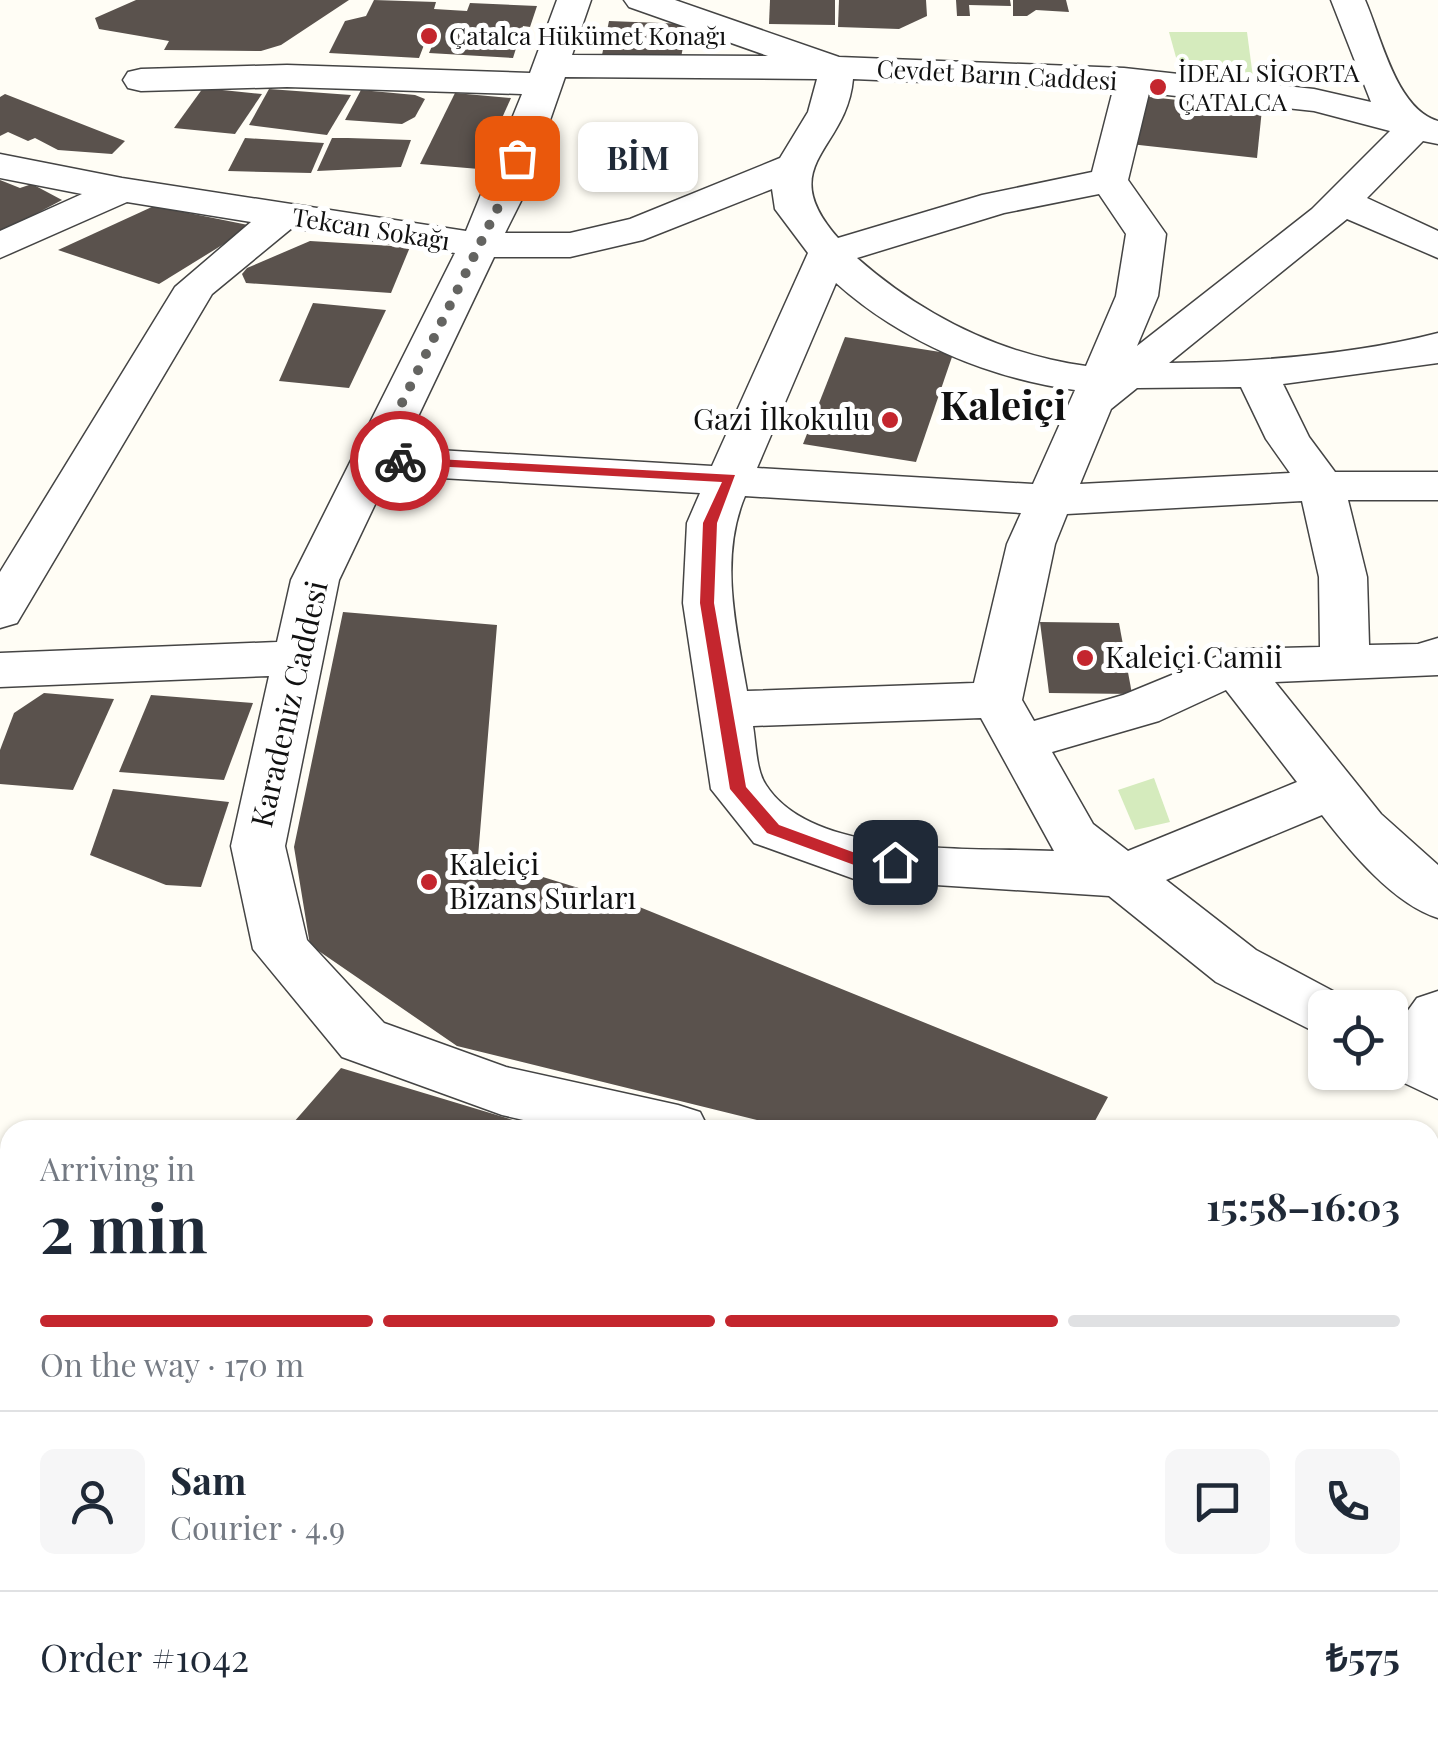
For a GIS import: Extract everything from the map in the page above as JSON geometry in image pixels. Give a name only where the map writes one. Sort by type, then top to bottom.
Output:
[{"type":"street","name":"Karadeniz Caddesi","points":[[574,0],[504,195],[315,580],[258,846],[281,949],[363,1040],[502,1090],[634,1120]]},
{"type":"street","points":[[641,0],[836,68],[832,100],[792,167],[792,205],[828,254],[874,295],[944,336],[1056,377],[1109,386],[1257,374],[1436,352]]},
{"type":"street","points":[[1109,386],[1427,130],[1390,102],[1348,0]]},
{"type":"street","name":"Cevdet Barın Caddesi","points":[[141,80],[836,68],[1133,82],[1317,100],[1427,130]]},
{"type":"street","points":[[1133,82],[1109,180],[1146,234],[1137,296],[1109,386],[1031,544],[1008,722],[1074,838],[1236,966],[1308,1005]]},
{"type":"street","name":"Tekcan Sokağı","points":[[0,166],[122,190],[480,245],[570,245],[643,228],[792,167]]},
{"type":"street","points":[[1109,180],[996,203],[828,254],[710,523],[707,603],[738,789],[773,829],[857,860],[1122,876],[1332,789]]},
{"type":"street","points":[[0,246],[122,190]]},
{"type":"street","points":[[1342,201],[1438,246]]},
{"type":"street","points":[[0,612],[196,287],[284,215]]},
{"type":"street","points":[[1257,374],[1288,439],[1322,486],[1342,577],[1345,663]]},
{"type":"street","points":[[374,460],[730,478],[1051,500],[1322,486],[1438,486]]},
{"type":"street","points":[[0,670],[298,658]]},
{"type":"street","points":[[725,709],[1008,722],[1141,708],[1235,666],[1434,663]]},
{"type":"street","points":[[1235,666],[1362,828],[1438,897]]},
{"type":"green space","points":[[1169,32],[1247,32],[1254,85],[1182,79]]},
{"type":"green space","points":[[1154,778],[1170,822],[1135,830],[1118,790]]},
{"type":"building","points":[[136,0],[349,0],[281,45],[261,51],[164,50],[169,41],[99,29],[95,18]]},
{"type":"building","name":"Çatalca Hükümet Konağı","points":[[374,0],[436,2],[434,9],[467,11],[470,3],[537,6],[530,27],[523,26],[513,58],[429,53],[432,46],[424,45],[419,58],[329,53],[345,21],[366,16]]},
{"type":"building","points":[[770,0],[835,0],[835,25],[769,24]]},
{"type":"building","points":[[839,0],[926,0],[927,16],[899,29],[838,27]]},
{"type":"building","points":[[956,0],[1010,0],[1011,6],[969,5],[970,16],[957,16]]},
{"type":"building","points":[[1013,0],[1066,0],[1069,12],[1036,10],[1027,16],[1013,16]]},
{"type":"building","points":[[609,21],[687,24],[681,58],[602,55]]},
{"type":"building","points":[[203,88],[262,94],[235,134],[174,128]]},
{"type":"building","points":[[269,89],[351,95],[327,135],[249,125]]},
{"type":"building","points":[[361,90],[425,99],[415,117],[402,124],[345,120]]},
{"type":"building","points":[[455,93],[511,98],[479,169],[420,164]]},
{"type":"building","points":[[5,94],[125,141],[112,154],[58,150],[35,138],[28,141],[8,132],[0,136],[0,97]]},
{"type":"building","points":[[1131,95],[1262,109],[1257,158],[1130,144]]},
{"type":"building","points":[[245,138],[324,143],[311,173],[228,171]]},
{"type":"building","points":[[332,138],[411,140],[401,167],[317,171]]},
{"type":"building","points":[[0,180],[20,188],[32,184],[62,200],[0,233]]},
{"type":"building","points":[[154,206],[253,226],[159,284],[58,250]]},
{"type":"building","points":[[310,241],[410,247],[391,293],[246,283],[242,274],[247,268]]},
{"type":"building","points":[[313,303],[386,310],[349,388],[279,381]]},
{"type":"building","points":[[845,337],[953,354],[916,462],[803,444]]},
{"type":"building","name":"Kaleiçi Bizans Surları","points":[[343,612],[497,625],[478,857],[637,906],[1108,1097],[1095,1120],[757,1120],[457,1046],[310,945],[294,847]]},
{"type":"building","name":"Kaleiçi Camii","points":[[1040,622],[1119,623],[1132,694],[1049,693]]},
{"type":"building","points":[[44,693],[114,699],[73,790],[0,784],[0,750],[14,713]]},
{"type":"building","points":[[151,695],[253,703],[224,780],[119,772]]},
{"type":"building","points":[[113,789],[229,802],[201,887],[166,885],[90,855]]},
{"type":"building","points":[[341,1068],[513,1120],[296,1120]]},
{"type":"way so far","points":[[400,461],[374,460],[504,195],[517,158]]},
{"type":"place","name":"Çatalca Hükümet Konağı","points":[[429,36]]},
{"type":"place","name":"İDEAL SİGORTA ÇATALCA","points":[[1158,87]]},
{"type":"place","name":"BİM","points":[[517,158]]},
{"type":"place","name":"Gazi İlkokulu","points":[[890,420]]},
{"type":"place","name":"Kaleiçi Camii","points":[[1085,658]]},
{"type":"place","name":"Kaleiçi Bizans Surları","points":[[429,882]]},
{"type":"district","name":"Kaleiçi","points":[[1003,406]]},
{"type":"route","points":[[400,461],[730,478],[710,523],[707,603],[738,789],[773,829],[857,860],[895,862]]}]
